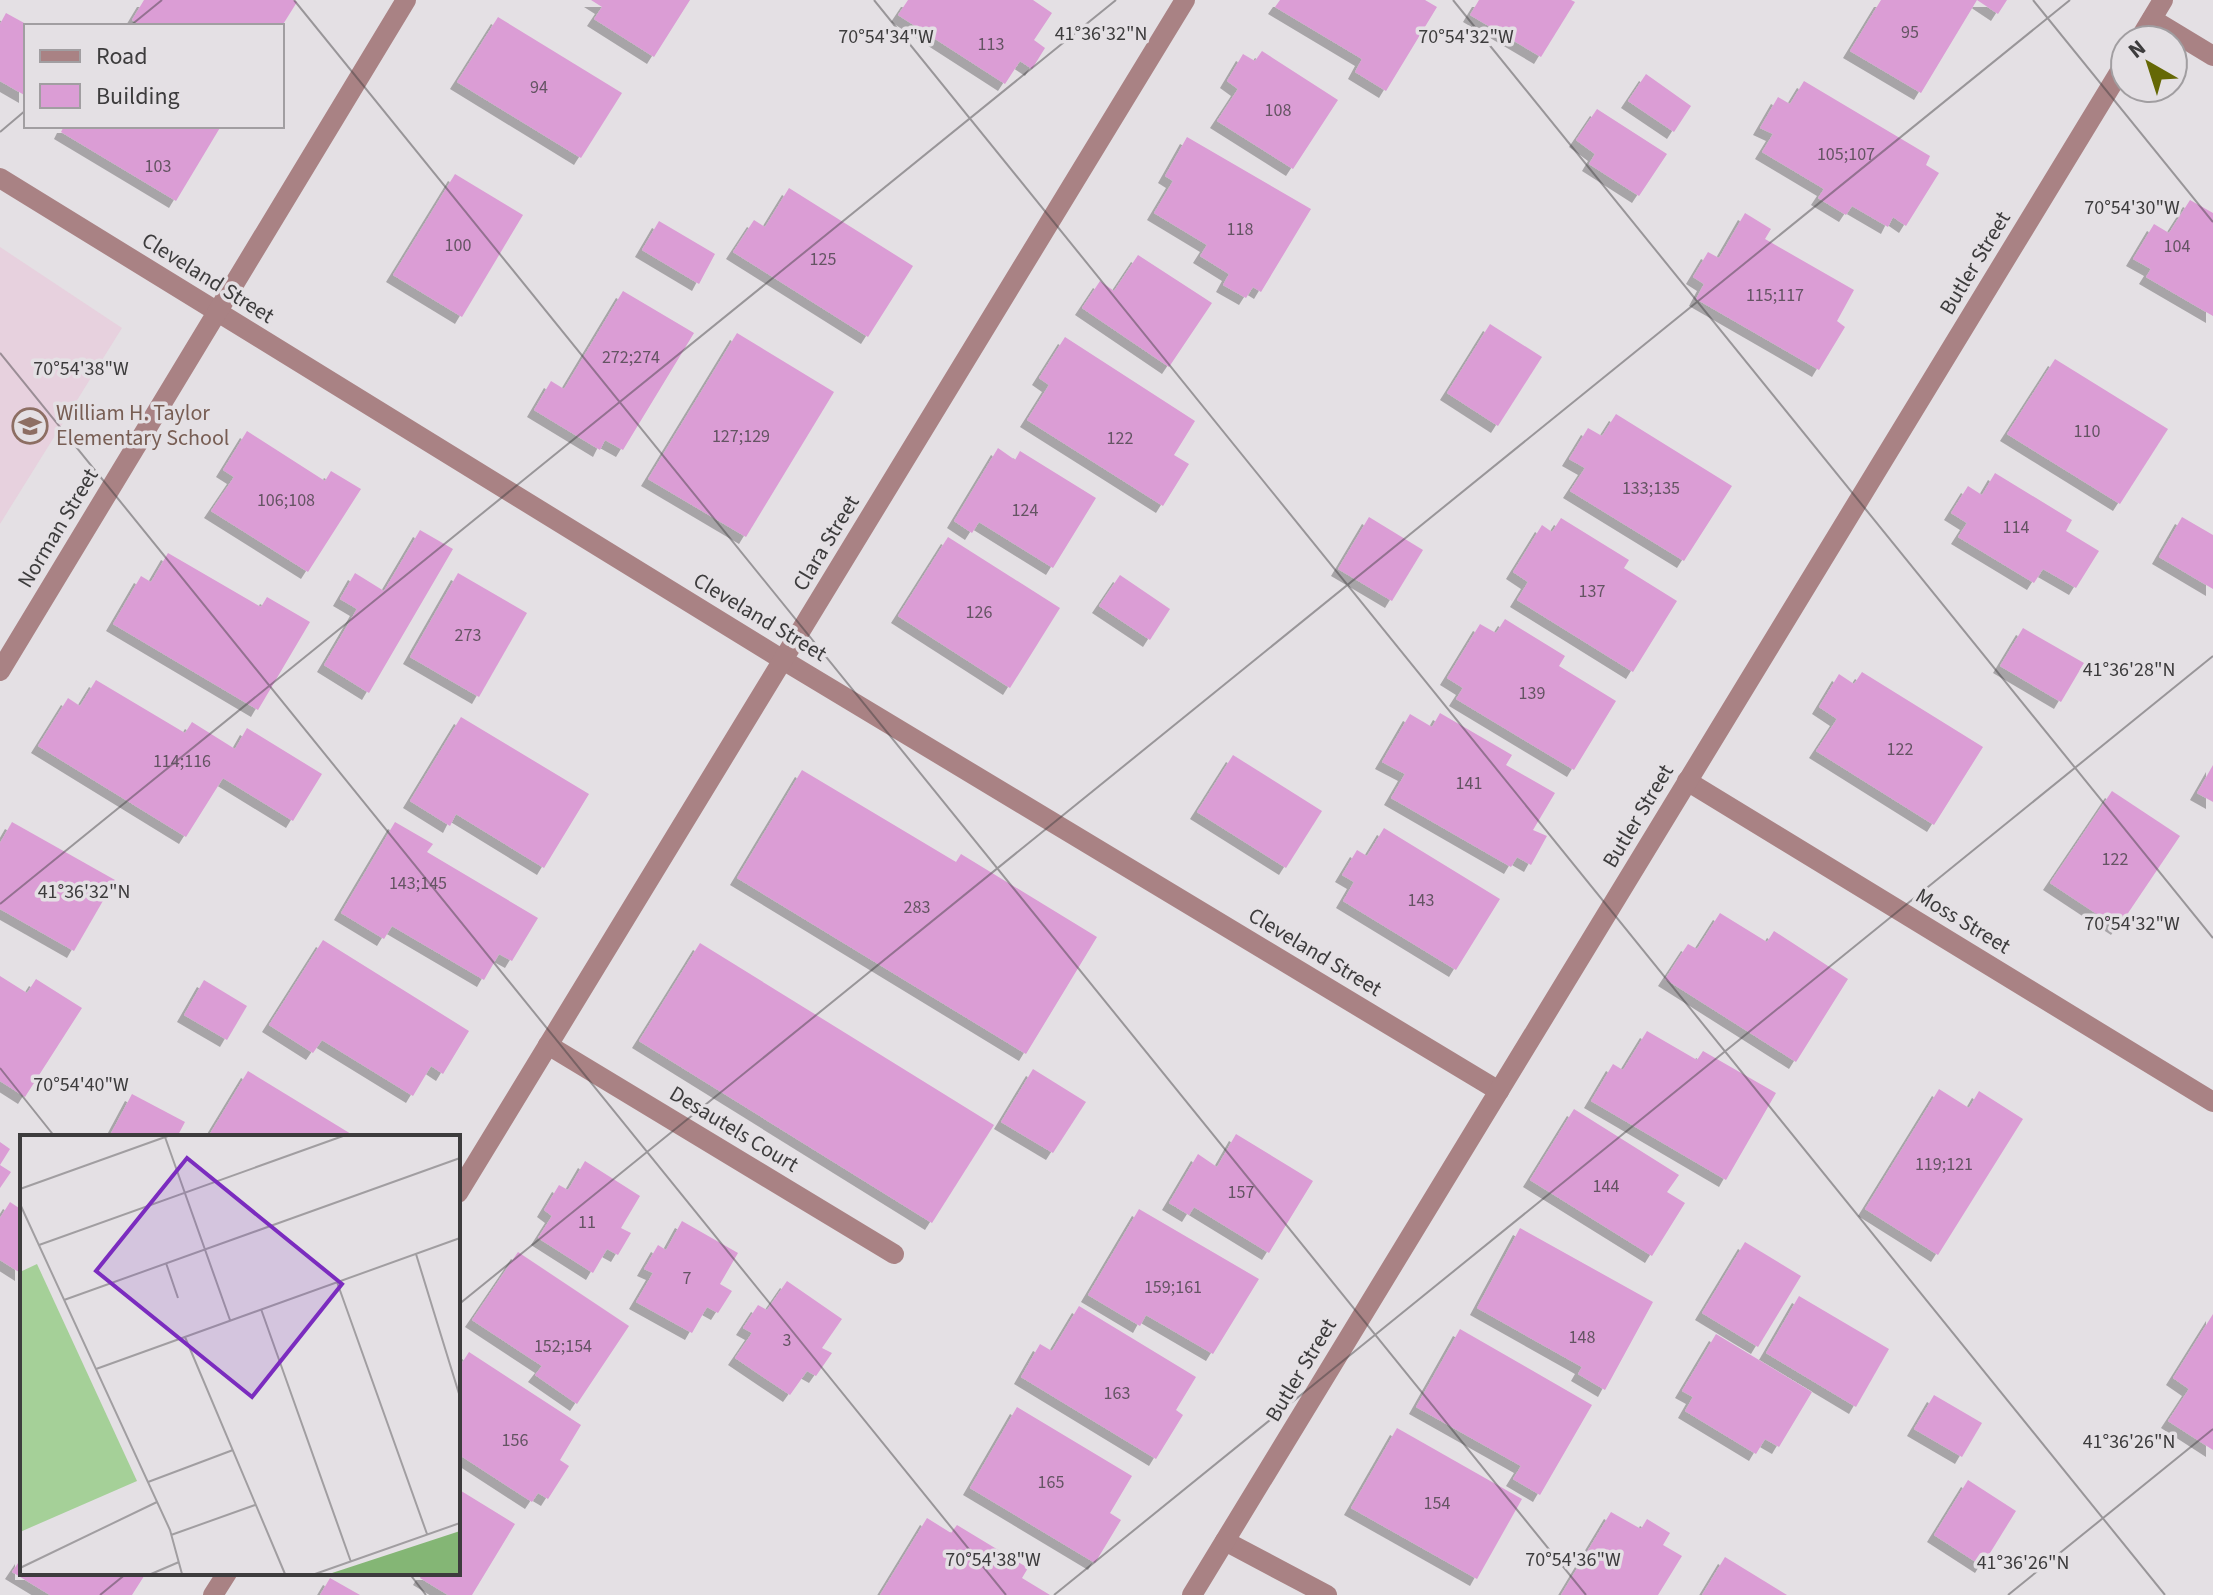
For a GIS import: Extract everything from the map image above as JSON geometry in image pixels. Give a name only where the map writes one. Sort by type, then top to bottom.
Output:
[{"type":"street","name":"Norman Street","points":[[0,671],[406,0]]},
{"type":"street","name":"Clara Street","points":[[460,1190],[1185,0]]},
{"type":"street","points":[[2149,24],[2163,0]]},
{"type":"street","points":[[2152,19],[2213,56]]},
{"type":"street","name":"Butler Street","points":[[1192,1595],[2109,89]]},
{"type":"street","name":"Cleveland Street","points":[[0,178],[783,660],[1499,1091]]},
{"type":"street","name":"Moss Street","points":[[1687,781],[2213,1102]]},
{"type":"street","name":"Desautels Court","points":[[548,1045],[894,1254]]},
{"type":"street","points":[[1225,1541],[1327,1595]]},
{"type":"street","points":[[213,1595],[226,1575]]},
{"type":"shaded area","name":"William H. Taylor Elementary School","points":[[0,247],[122,328],[0,524]]},
{"type":"building","points":[[144,0],[297,2],[283,24],[139,24],[132,20]]},
{"type":"building","points":[[591,0],[690,0],[654,57],[594,19],[602,7]]},
{"type":"building","points":[[908,0],[1033,0],[1052,13],[1034,40],[1045,48],[1032,69],[1020,61],[1005,84],[898,15]]},
{"type":"building","points":[[1280,0],[1425,0],[1437,7],[1386,91],[1355,72],[1362,59],[1275,7]]},
{"type":"building","points":[[1479,0],[1575,2],[1541,57],[1470,15]]},
{"type":"building","points":[[1881,0],[1977,0],[1921,93],[1850,51]]},
{"type":"building","points":[[1977,0],[2007,0],[1998,14]]},
{"type":"building","points":[[6,13],[26,24],[24,95],[0,81],[0,24]]},
{"type":"building","points":[[498,17],[622,93],[581,158],[457,82]]},
{"type":"building","points":[[1262,51],[1338,100],[1293,169],[1217,121],[1238,89],[1227,81],[1243,54],[1255,61]]},
{"type":"building","points":[[1646,74],[1691,106],[1674,132],[1628,101]]},
{"type":"building","points":[[1804,81],[1930,156],[1926,165],[1939,173],[1906,226],[1893,217],[1888,227],[1852,206],[1846,215],[1818,198],[1824,189],[1762,152],[1773,134],[1760,128],[1778,97],[1790,104]]},
{"type":"building","points":[[1597,109],[1667,154],[1639,196],[1589,164],[1595,154],[1576,140]]},
{"type":"building","points":[[63,128],[220,128],[176,201],[61,132]]},
{"type":"building","points":[[1187,137],[1311,209],[1261,292],[1253,287],[1246,298],[1223,285],[1229,274],[1200,256],[1207,245],[1154,213],[1173,181],[1165,176]]},
{"type":"building","points":[[455,174],[523,215],[462,317],[393,275]]},
{"type":"building","points":[[789,188],[913,266],[868,337],[733,252],[754,220],[765,227]]},
{"type":"building","points":[[2190,200],[2213,213],[2213,316],[2146,277],[2151,269],[2133,259],[2154,224],[2169,233]]},
{"type":"building","points":[[1745,213],[1771,229],[1765,239],[1854,290],[1837,321],[1845,327],[1819,370],[1696,299],[1704,284],[1693,277],[1708,252],[1719,258]]},
{"type":"building","points":[[659,221],[715,254],[699,284],[642,250]]},
{"type":"building","points":[[1138,255],[1212,303],[1169,367],[1082,308],[1100,281],[1114,291]]},
{"type":"building","points":[[623,291],[694,333],[623,450],[605,440],[600,450],[534,410],[551,381],[564,389]]},
{"type":"building","points":[[1490,324],[1542,357],[1498,426],[1447,393]]},
{"type":"building","points":[[737,333],[834,392],[746,537],[648,479]]},
{"type":"building","points":[[1065,337],[1195,421],[1174,455],[1189,464],[1163,506],[1027,420],[1049,385],[1039,378]]},
{"type":"building","points":[[2055,359],[2168,429],[2120,504],[2007,434]]},
{"type":"building","points":[[1616,414],[1732,486],[1684,561],[1570,491],[1585,468],[1569,459],[1588,428],[1602,436]]},
{"type":"building","points":[[247,431],[325,481],[331,471],[361,489],[308,572],[211,511],[234,477],[223,470]]},
{"type":"building","points":[[998,448],[1015,460],[1020,451],[1096,498],[1053,568],[979,522],[972,533],[954,521]]},
{"type":"building","points":[[1995,473],[2072,520],[2066,531],[2099,551],[2076,588],[2043,569],[2034,583],[1958,537],[1967,523],[1951,513],[1968,486],[1982,495]]},
{"type":"building","points":[[1369,517],[1423,550],[1392,601],[1338,569]]},
{"type":"building","points":[[2182,517],[2213,535],[2213,589],[2159,557]]},
{"type":"building","points":[[1561,518],[1629,560],[1624,568],[1677,601],[1633,672],[1517,600],[1528,582],[1513,572],[1542,525],[1552,532]]},
{"type":"building","points":[[420,530],[453,549],[369,693],[324,665],[357,609],[340,599],[355,573],[384,591]]},
{"type":"building","points":[[948,537],[1060,608],[1010,688],[898,616]]},
{"type":"building","points":[[168,553],[261,607],[267,597],[310,622],[258,710],[113,624],[141,576],[151,582]]},
{"type":"building","points":[[458,573],[527,613],[479,697],[410,657]]},
{"type":"building","points":[[1120,575],[1170,609],[1150,640],[1099,606]]},
{"type":"building","points":[[1505,619],[1565,656],[1559,666],[1616,701],[1574,770],[1456,699],[1463,688],[1447,678],[1480,624],[1496,633]]},
{"type":"building","points":[[2023,628],[2084,663],[2061,702],[2000,666]]},
{"type":"building","points":[[1862,672],[1983,747],[1934,825],[1816,751],[1837,719],[1819,707],[1839,674],[1854,684]]},
{"type":"building","points":[[96,680],[185,733],[192,722],[235,749],[247,728],[322,774],[293,821],[223,778],[186,837],[38,746],[68,698],[80,706]]},
{"type":"building","points":[[1440,713],[1512,755],[1506,765],[1555,793],[1533,830],[1547,836],[1531,865],[1517,857],[1511,867],[1391,798],[1405,774],[1382,762],[1410,714],[1432,727]]},
{"type":"building","points":[[461,717],[589,794],[544,868],[456,814],[450,826],[410,801]]},
{"type":"building","points":[[1233,755],[1322,811],[1286,868],[1197,812]]},
{"type":"building","points":[[2213,765],[2213,802],[2197,793]]},
{"type":"building","points":[[802,770],[956,862],[961,854],[1097,937],[1026,1054],[737,878]]},
{"type":"building","points":[[2112,791],[2180,836],[2118,928],[2050,883]]},
{"type":"building","points":[[12,822],[115,880],[74,951],[0,909],[0,843]]},
{"type":"building","points":[[395,822],[433,844],[427,852],[538,918],[512,961],[499,954],[484,980],[392,926],[384,939],[341,913]]},
{"type":"building","points":[[1384,828],[1500,899],[1456,970],[1343,901],[1354,882],[1342,875],[1357,850],[1367,856]]},
{"type":"building","points":[[1720,913],[1767,942],[1774,931],[1848,979],[1796,1062],[1665,979],[1688,944],[1697,949]]},
{"type":"building","points":[[323,940],[469,1031],[443,1074],[431,1066],[413,1096],[322,1040],[313,1053],[269,1025]]},
{"type":"building","points":[[700,943],[994,1125],[932,1223],[639,1041]]},
{"type":"building","points":[[0,976],[27,993],[36,979],[82,1008],[25,1097],[0,1081]]},
{"type":"building","points":[[204,980],[247,1006],[227,1040],[184,1015]]},
{"type":"building","points":[[1647,1031],[1697,1060],[1703,1051],[1776,1093],[1726,1180],[1591,1101],[1613,1064],[1623,1070]]},
{"type":"building","points":[[1033,1069],[1086,1102],[1053,1153],[1001,1122]]},
{"type":"building","points":[[248,1071],[353,1135],[209,1135]]},
{"type":"building","points":[[1939,1089],[1969,1108],[1979,1091],[2023,1119],[1938,1255],[1865,1209]]},
{"type":"building","points":[[132,1094],[185,1122],[178,1135],[110,1135]]},
{"type":"building","points":[[1574,1109],[1679,1175],[1667,1192],[1685,1203],[1652,1256],[1530,1180]]},
{"type":"building","points":[[1236,1134],[1313,1181],[1269,1253],[1194,1207],[1189,1215],[1169,1203],[1198,1154],[1217,1167]]},
{"type":"building","points":[[0,1142],[10,1149],[0,1165]]},
{"type":"building","points":[[585,1161],[640,1196],[621,1228],[631,1233],[618,1255],[607,1249],[593,1273],[538,1238],[552,1216],[544,1210],[559,1185],[568,1190]]},
{"type":"building","points":[[0,1165],[11,1172],[0,1188]]},
{"type":"building","points":[[10,1202],[20,1209],[20,1273],[0,1260],[0,1218]]},
{"type":"building","points":[[1139,1209],[1259,1279],[1213,1354],[1146,1315],[1140,1326],[1088,1295]]},
{"type":"building","points":[[682,1221],[738,1253],[720,1284],[732,1291],[718,1313],[707,1307],[692,1333],[636,1302],[653,1273],[644,1269],[658,1245],[666,1250]]},
{"type":"building","points":[[1520,1228],[1653,1302],[1605,1390],[1578,1374],[1582,1367],[1477,1308]]},
{"type":"building","points":[[1745,1242],[1801,1276],[1758,1347],[1702,1313]]},
{"type":"building","points":[[518,1252],[629,1326],[577,1404],[535,1375],[542,1366],[472,1320]]},
{"type":"building","points":[[787,1281],[842,1319],[822,1348],[832,1353],[816,1376],[807,1371],[790,1395],[735,1358],[752,1333],[743,1328],[758,1305],[767,1310]]},
{"type":"building","points":[[1799,1296],[1889,1349],[1856,1407],[1766,1353]]},
{"type":"building","points":[[1079,1306],[1196,1377],[1176,1410],[1183,1415],[1156,1459],[1021,1377],[1040,1344],[1052,1351]]},
{"type":"building","points":[[2213,1314],[2213,1450],[2168,1421],[2189,1389],[2173,1378]]},
{"type":"building","points":[[1460,1329],[1592,1405],[1540,1495],[1513,1479],[1521,1466],[1416,1407]]},
{"type":"building","points":[[1716,1334],[1812,1392],[1779,1447],[1765,1439],[1756,1454],[1685,1411],[1693,1397],[1682,1391]]},
{"type":"building","points":[[469,1352],[581,1425],[560,1460],[569,1466],[548,1499],[538,1493],[532,1502],[460,1455],[460,1366]]},
{"type":"building","points":[[1934,1395],[1982,1423],[1962,1457],[1914,1429]]},
{"type":"building","points":[[1017,1407],[1132,1476],[1110,1513],[1121,1520],[1095,1563],[970,1488]]},
{"type":"building","points":[[1397,1428],[1522,1499],[1477,1579],[1351,1508]]},
{"type":"building","points":[[1968,1480],[2016,1511],[1982,1566],[1934,1535]]},
{"type":"building","points":[[460,1490],[515,1524],[472,1595],[448,1595],[420,1578],[422,1575],[460,1575]]},
{"type":"building","points":[[1611,1512],[1641,1529],[1647,1519],[1670,1533],[1663,1545],[1682,1556],[1658,1595],[1561,1595]]},
{"type":"building","points":[[927,1518],[951,1533],[957,1525],[1028,1568],[1022,1578],[1050,1595],[880,1595]]},
{"type":"building","points":[[1725,1557],[1787,1595],[1702,1595]]},
{"type":"building","points":[[20,1560],[20,1575],[145,1575],[132,1595],[50,1595],[12,1572]]},
{"type":"building","points":[[330,1578],[360,1595],[320,1595]]},
{"type":"place","name":"William H. Taylor Elementary School","points":[[30,426]]}]
